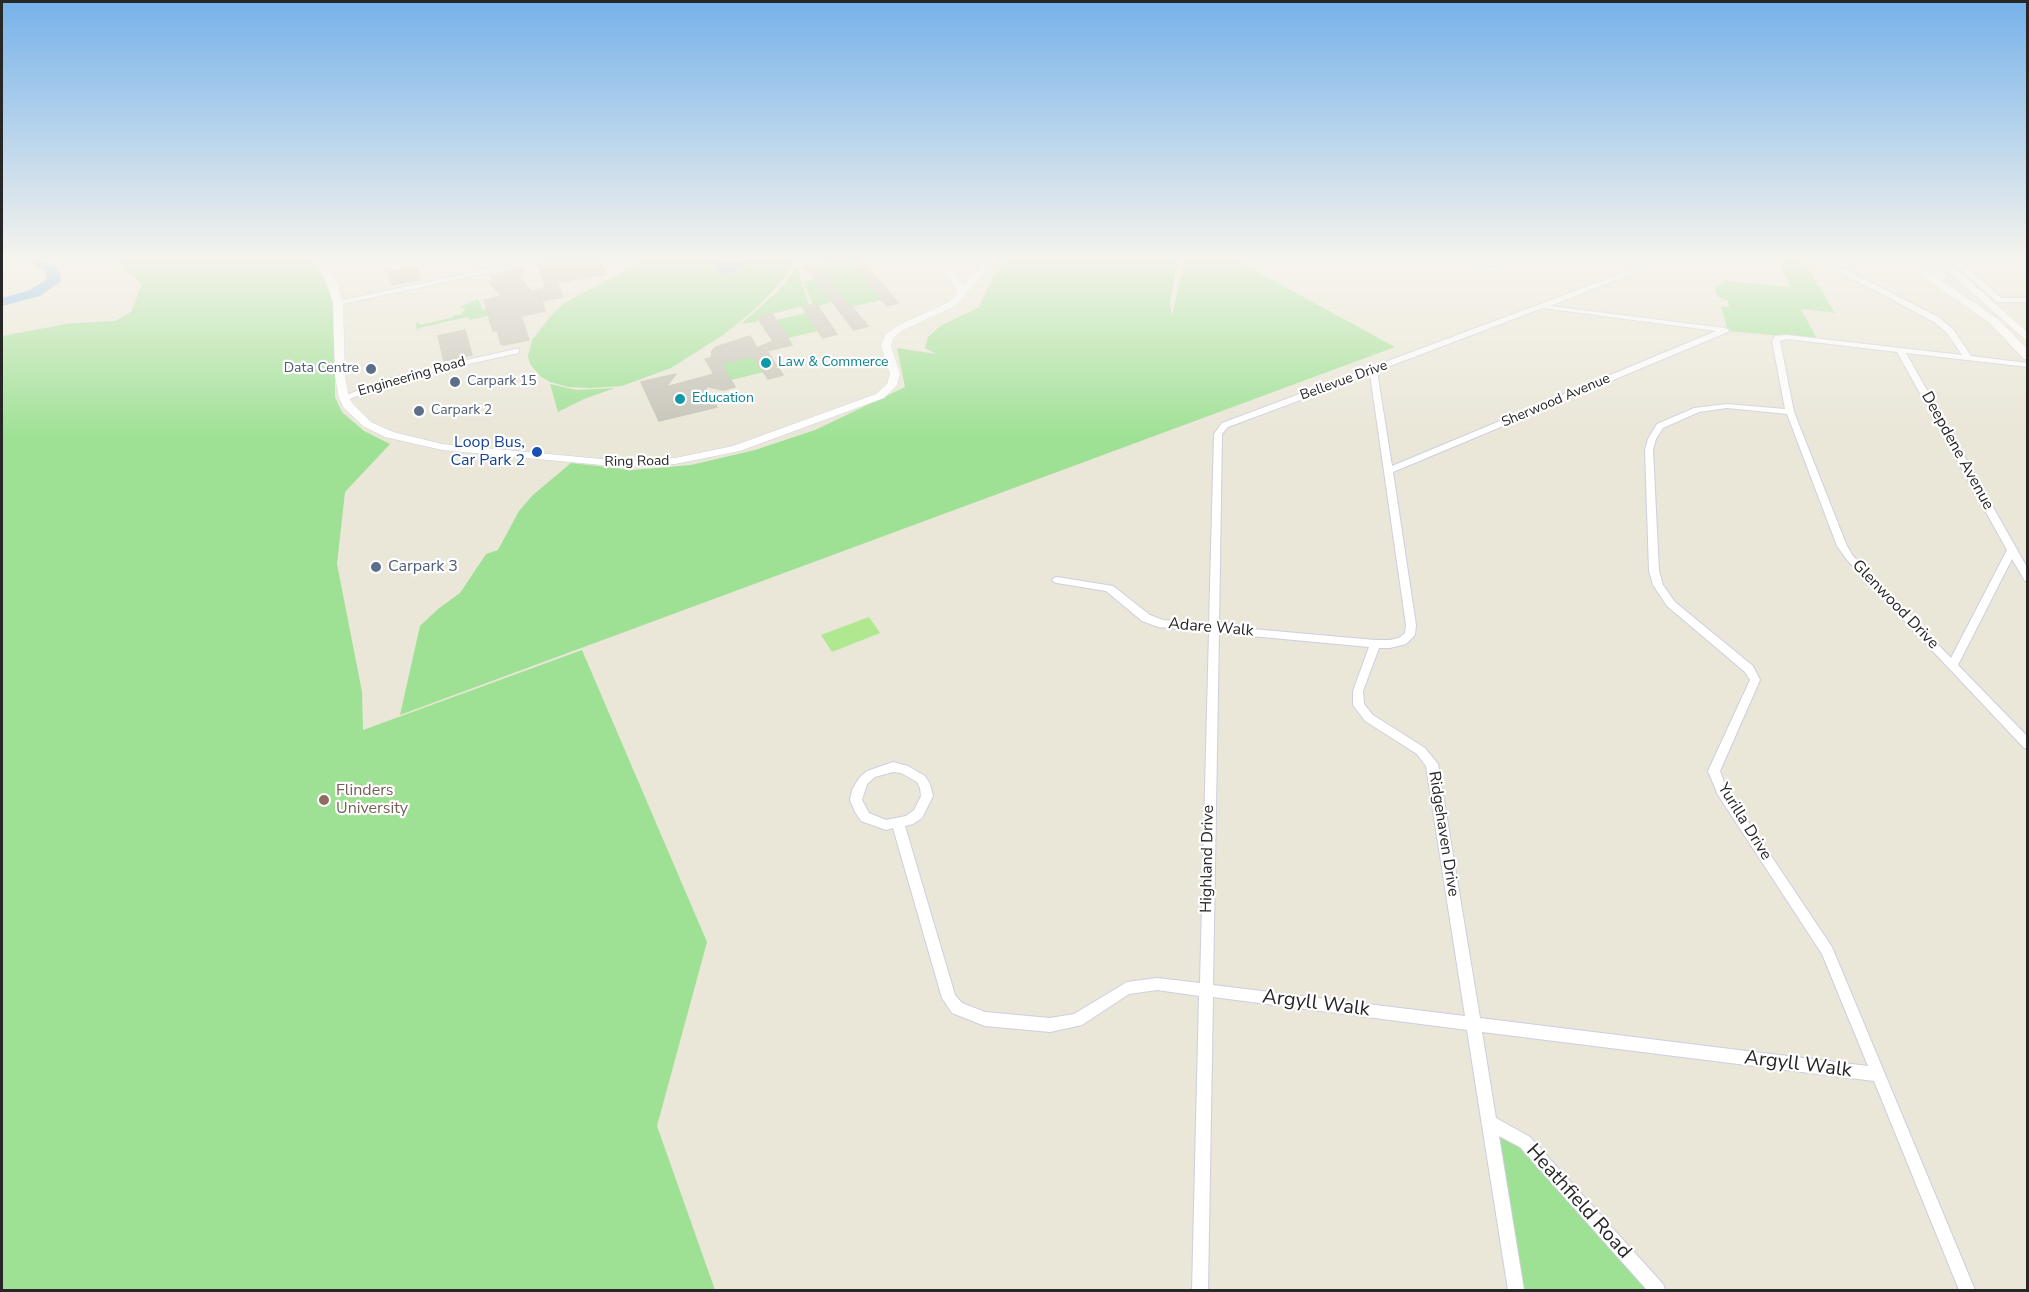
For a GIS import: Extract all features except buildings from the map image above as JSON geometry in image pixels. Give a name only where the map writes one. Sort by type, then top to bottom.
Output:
[{"type":"main road","points":[[1990,318],[1994,321]]},
{"type":"main road","points":[[1991,318],[2028,357]]},
{"type":"main road","points":[[2005,318],[2028,339]]},
{"type":"street","points":[[340,318],[340,376],[344,398]]},
{"type":"street","name":"Ring Road","points":[[344,398],[358,417],[378,430],[420,443],[595,463],[651,464],[693,459],[764,440],[880,396],[892,385],[895,374],[886,346],[888,337],[900,328],[922,318]]},
{"type":"street","name":"Bellevue Drive","points":[[1221,429],[1225,425],[1511,318]]},
{"type":"street","name":"Sherwood Avenue","points":[[1387,471],[1725,330],[1632,318]]},
{"type":"street","points":[[1934,318],[1950,331],[1969,359]]},
{"type":"street","name":"Glenwood Drive","points":[[1901,352],[1779,338],[1776,341],[1790,412],[1842,546],[1850,558],[2028,745]]},
{"type":"street","name":"Engineering Road","points":[[344,398],[380,384],[430,370],[516,351]]},
{"type":"street","points":[[1901,352],[2028,365]]},
{"type":"street","name":"Deepdene Avenue","points":[[1901,352],[2028,579]]},
{"type":"street","points":[[1373,370],[1411,625],[1410,635],[1402,641],[1376,644]]},
{"type":"street","name":"Yurilla Drive","points":[[1790,412],[1727,406],[1711,407],[1697,410],[1660,426],[1652,439],[1649,450],[1654,571],[1658,585],[1671,604],[1749,669],[1755,680],[1714,771],[1722,792],[1827,951],[1967,1290]]},
{"type":"street","name":"Highland Drive","points":[[1200,1290],[1212,628],[1218,434],[1221,429]]},
{"type":"street","points":[[1953,665],[2012,550]]},
{"type":"street","name":"Adare Walk","points":[[1058,580],[1109,588],[1146,618],[1162,624],[1376,644]]},
{"type":"street","name":"Ridgehaven Drive","points":[[1376,644],[1358,691],[1359,705],[1368,718],[1421,751],[1432,764],[1516,1290]]},
{"type":"street","points":[[882,769],[904,769],[921,779],[926,787],[924,805],[918,814],[898,824],[875,822],[865,817],[856,800],[863,781],[882,769]]},
{"type":"street","name":"Argyll Walk","points":[[898,824],[949,998],[957,1008],[985,1019],[1050,1025],[1077,1020],[1127,988],[1157,984],[1879,1075]]},
{"type":"street","name":"Heathfield Road","points":[[1491,1123],[1526,1142],[1657,1290]]},
{"type":"green space","name":"Flinders University","points":[[120,318],[335,318],[335,397],[342,412],[364,431],[390,444],[345,492],[337,564],[362,692],[363,730],[582,650],[707,942],[657,1126],[715,1290],[2,1290],[2,336],[72,323],[115,321]]},
{"type":"green space","points":[[449,318],[462,318],[419,328],[417,331],[416,323],[420,325]]},
{"type":"green space","points":[[549,318],[744,318],[723,335],[671,368],[622,386],[568,387],[550,382],[540,376],[530,364],[528,356],[532,340]]},
{"type":"green space","points":[[747,318],[758,318],[757,322],[741,324]]},
{"type":"green space","points":[[810,318],[818,331],[788,338],[776,320]]},
{"type":"green space","points":[[956,318],[1342,318],[1395,347],[400,715],[420,626],[460,593],[486,554],[498,550],[519,511],[533,495],[571,463],[632,470],[691,465],[755,450],[815,430],[905,387],[897,348],[936,354],[925,348],[928,337],[940,326]]},
{"type":"green space","points":[[1724,318],[1806,318],[1817,339],[1728,331]]},
{"type":"green space","points":[[753,356],[764,372],[731,380],[721,364]]},
{"type":"green space","points":[[550,384],[576,390],[615,388],[584,399],[558,412]]},
{"type":"green space","points":[[869,617],[880,633],[832,652],[821,635]]},
{"type":"green space","points":[[1491,1123],[1525,1142],[1657,1290],[1516,1290]]},
{"type":"place","name":"Law & Commerce","points":[[766,363]]},
{"type":"place","name":"Data Centre","points":[[371,369]]},
{"type":"place","name":"Carpark 15","points":[[455,382]]},
{"type":"place","name":"Education","points":[[680,399]]},
{"type":"place","name":"Carpark 2","points":[[419,411]]},
{"type":"place","name":"Loop Bus, Car Park 2","points":[[537,452]]},
{"type":"place","name":"Carpark 3","points":[[376,567]]},
{"type":"place","name":"Flinders University","points":[[324,800]]}]
